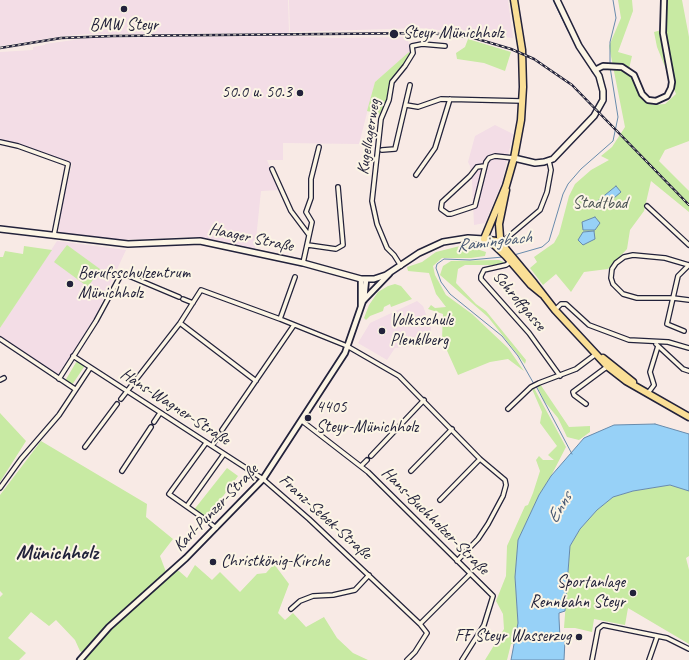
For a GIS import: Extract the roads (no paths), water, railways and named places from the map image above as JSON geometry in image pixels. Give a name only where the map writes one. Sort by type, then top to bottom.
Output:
[{"type":"main road","points":[[486,240],[506,186],[514,158],[522,101],[522,50],[514,0]]},
{"type":"main road","points":[[514,158],[535,163],[549,161],[600,107],[604,91],[602,82],[579,46],[557,0]]},
{"type":"main road","points":[[486,240],[494,237],[499,224],[506,186]]},
{"type":"main road","points":[[499,224],[500,237],[512,260]]},
{"type":"main road","name":"Haager Straße","points":[[0,229],[128,244],[200,241],[303,263],[363,280]]},
{"type":"main road","points":[[363,280],[381,277],[392,272],[427,249],[444,242],[468,238],[496,241],[504,247]]},
{"type":"main road","points":[[486,240],[512,260],[534,283],[554,310],[609,366],[648,393],[688,416]]},
{"type":"street","points":[[595,70],[605,66],[618,66],[625,68],[634,75],[642,94],[648,100],[660,100],[670,92],[671,74],[663,33],[664,0]]},
{"type":"street","name":"Kugellagerweg","points":[[401,266],[384,243],[377,224],[372,201],[381,119],[389,100],[392,82],[411,58],[413,53],[412,46],[422,44],[445,46]]},
{"type":"street","points":[[382,150],[395,149],[410,86]]},
{"type":"street","points":[[406,105],[418,106],[441,99],[522,101]]},
{"type":"street","points":[[416,174],[435,148],[450,99]]},
{"type":"street","points":[[0,142],[68,163],[69,165],[54,235]]},
{"type":"street","points":[[303,263],[312,222],[306,212],[311,198],[311,179],[319,147]]},
{"type":"street","points":[[484,166],[477,167],[470,176],[442,202],[440,207],[444,212],[452,214],[476,205],[484,166],[489,158],[495,156],[514,158]]},
{"type":"street","points":[[508,237],[540,210],[545,198],[550,176],[549,161]]},
{"type":"street","points":[[272,169],[291,212],[309,235]]},
{"type":"street","points":[[308,245],[336,249],[343,245],[338,187]]},
{"type":"street","points":[[648,206],[689,246]]},
{"type":"street","points":[[684,331],[668,324],[673,298],[678,276],[689,265],[665,258],[633,255],[624,257],[612,269],[613,284],[623,294],[638,298],[673,298],[689,300]]},
{"type":"street","name":"Schroffgasse","points":[[512,260],[484,270],[481,279],[530,333],[560,376]]},
{"type":"street","name":"Karl-Punzer-Straße","points":[[80,660],[110,627],[181,563],[264,479],[342,359],[363,302],[376,286],[392,272]]},
{"type":"street","points":[[59,379],[96,321],[122,273],[179,297]]},
{"type":"street","points":[[280,319],[295,277]]},
{"type":"street","name":"Karl-Punzer-Straße","points":[[363,280],[363,302]]},
{"type":"street","name":"Karl-Punzer-Straße","points":[[361,307],[363,280]]},
{"type":"street","points":[[121,399],[180,323],[201,290],[348,346],[399,376],[480,459],[500,474],[506,485],[496,510],[486,527],[457,561]]},
{"type":"street","points":[[183,299],[193,303]]},
{"type":"street","points":[[554,310],[561,304],[566,304],[590,326],[629,340],[668,342],[689,348]]},
{"type":"street","points":[[180,323],[256,381]]},
{"type":"street","points":[[222,430],[294,325]]},
{"type":"street","points":[[0,340],[75,390]]},
{"type":"street","points":[[654,342],[683,369],[689,372]]},
{"type":"street","points":[[648,393],[654,385],[650,372],[658,346]]},
{"type":"street","points":[[508,409],[531,388],[539,383],[576,369],[596,354]]},
{"type":"street","name":"Hans-Wagner-Straße","points":[[73,356],[264,479]]},
{"type":"street","points":[[586,404],[574,395],[573,392],[609,366]]},
{"type":"street","points":[[0,488],[21,459],[51,426],[90,368]]},
{"type":"street","points":[[371,456],[424,400]]},
{"type":"street","points":[[85,447],[117,404]]},
{"type":"street","points":[[154,422],[160,413]]},
{"type":"street","name":"Hans-Buchholzer-Straße","points":[[302,421],[362,466],[493,596],[484,625],[462,660]]},
{"type":"street","points":[[122,471],[151,427]]},
{"type":"street","points":[[411,471],[452,429]]},
{"type":"street","points":[[212,446],[218,436]]},
{"type":"street","points":[[206,443],[169,494],[206,520]]},
{"type":"street","points":[[187,506],[224,454]]},
{"type":"street","points":[[440,500],[480,459]]},
{"type":"street","points":[[362,466],[367,460]]},
{"type":"street","name":"Franz-Sebek-Straße","points":[[264,479],[420,624]]},
{"type":"street","points":[[211,524],[216,528]]},
{"type":"street","points":[[407,660],[415,652],[427,633],[420,624],[470,574]]},
{"type":"street","name":"Franz-Sebek-Straße","points":[[291,609],[300,601],[313,596],[333,595],[354,590],[369,575]]},
{"type":"street","points":[[592,660],[598,629],[601,626],[674,640],[689,649]]},
{"type":"street","points":[[649,660],[657,637]]},
{"type":"water","points":[[616,186],[621,192],[600,210],[594,204]]},
{"type":"water","points":[[595,217],[600,223],[595,230],[583,230],[582,222]]},
{"type":"water","points":[[594,231],[595,239],[583,245],[578,240],[583,232]]},
{"type":"water","name":"Enns","points":[[655,424],[689,434],[689,491],[670,485],[633,491],[613,497],[597,510],[580,529],[570,546],[565,611],[559,613],[560,638],[565,640],[564,660],[511,660],[518,623],[515,577],[518,540],[539,495],[551,476],[584,438],[614,425]]},
{"type":"waterway","points":[[553,0],[568,31]]},
{"type":"waterway","name":"Ramingbach","points":[[610,64],[610,42],[616,18],[613,0]]},
{"type":"waterway","name":"Ramingbach","points":[[514,255],[542,247],[549,241],[563,194],[568,184],[581,169],[613,141],[618,117],[610,67]]},
{"type":"waterway","name":"Ramingbach","points":[[503,257],[470,260],[444,259],[437,264],[436,268],[441,282],[450,294],[502,336],[518,356],[534,384]]},
{"type":"waterway","name":"Ramingbach","points":[[536,386],[572,454]]},
{"type":"railway","points":[[0,48],[61,38],[113,36],[430,33],[474,38],[511,49],[534,59],[572,85],[689,205]]},
{"type":"place","name":"BMW Steyr","points":[[124,9]]},
{"type":"place","name":"Steyr Münichholz","points":[[394,34]]},
{"type":"place","name":"50.0 u. 50.3","points":[[300,93]]},
{"type":"place","name":"Berufsschulzentrum Münichholz","points":[[70,284]]},
{"type":"place","name":"Volksschule Plenklberg","points":[[382,331]]},
{"type":"place","name":"4405 Steyr-Münichholz","points":[[308,418]]},
{"type":"place","name":"Christkönig-Kirche","points":[[213,562]]},
{"type":"place","name":"Sportanlage Rennbahn Steyr","points":[[633,593]]},
{"type":"place","name":"FF Steyr Wasserzug","points":[[579,637]]},
{"type":"district","name":"Münichholz","points":[[57,553]]},
{"type":"park label","name":"Stadtbad","points":[[600,204]]}]
